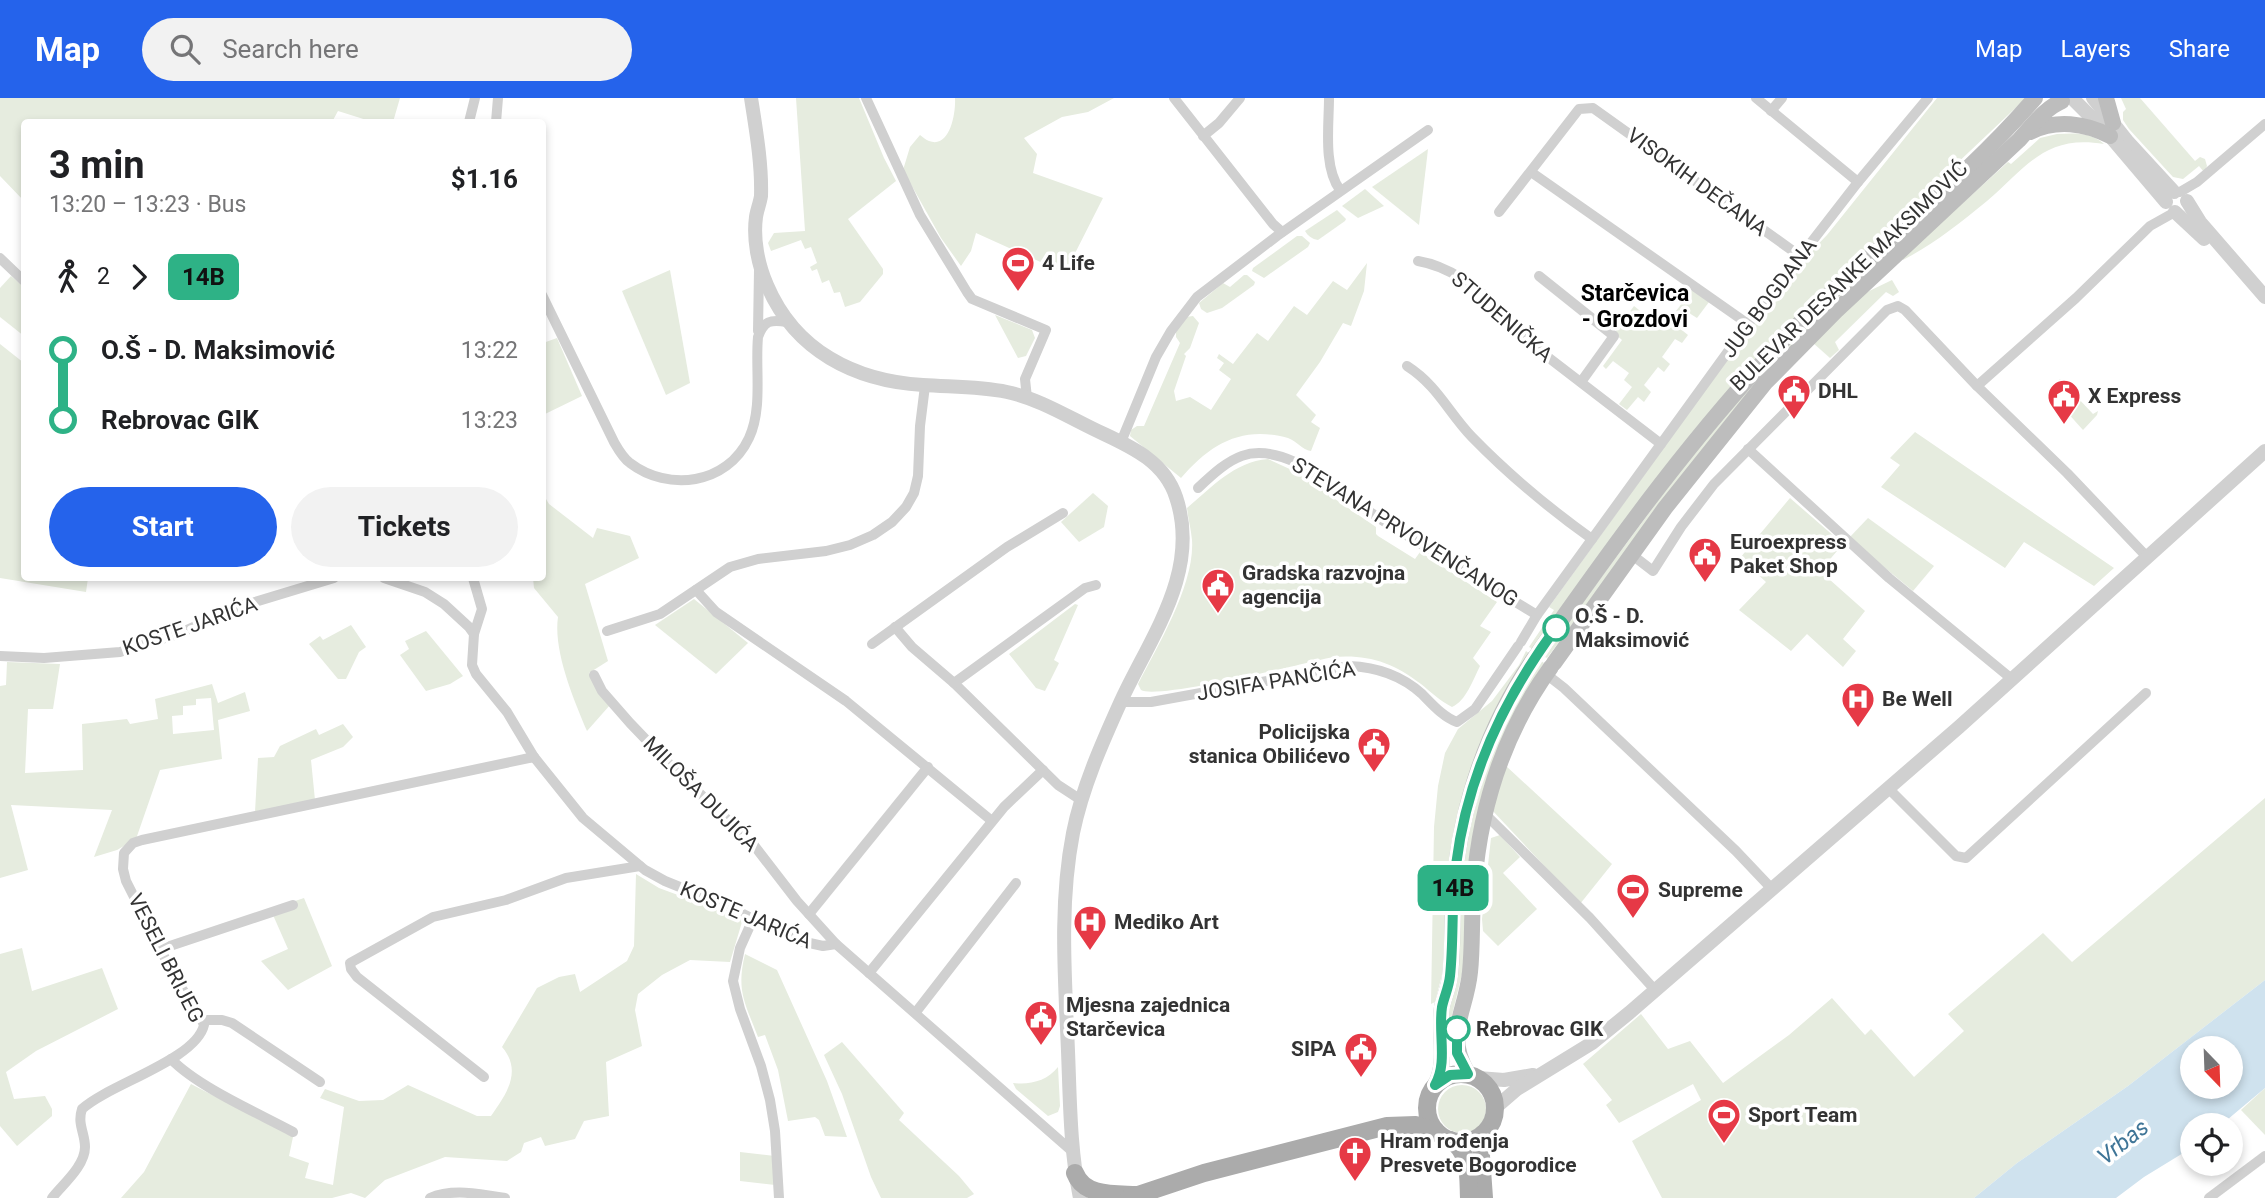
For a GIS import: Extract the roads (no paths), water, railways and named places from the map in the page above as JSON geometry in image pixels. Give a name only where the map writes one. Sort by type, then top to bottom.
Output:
[{"type":"main road","name":"BULEVAR DESANKE MAKSIMOVIĆ","points":[[1432,1090],[1441,1075],[1440,1030],[1450,980],[1453,887],[1466,810],[1489,740],[1536,655],[1671,469],[1746,380],[1834,289],[1995,140],[2035,98]]},
{"type":"main road","points":[[2019,140],[2040,128],[2063,124],[2112,129],[2106,98]]},
{"type":"main road","name":"BULEVAR DESANKE MAKSIMOVIĆ","points":[[1473,1076],[1460,1060],[1456,1046],[1458,1020],[1470,971],[1473,889],[1483,812],[1508,743],[1550,668],[1716,441],[1765,383],[1836,311],[2054,105],[2067,99]]},
{"type":"main road","points":[[1387,1126],[1420,1107],[1432,1090],[1450,1075],[1473,1076],[1491,1091],[1495,1108],[1491,1125],[1483,1134],[1468,1141],[1443,1136],[1427,1114],[1432,1090]]},
{"type":"main road","points":[[1075,1173],[1083,1186],[1096,1192],[1132,1197],[1204,1173],[1387,1126],[1416,1125],[1457,1144],[1465,1158],[1469,1198]]},
{"type":"main road","points":[[1483,1134],[1484,1198]]},
{"type":"street","points":[[470,119],[475,98]]},
{"type":"street","points":[[496,119],[498,98]]},
{"type":"street","points":[[546,303],[614,442],[628,462],[667,481],[684,482],[703,479],[725,467],[745,445],[755,417],[760,268],[755,230],[761,200],[751,98]]},
{"type":"street","points":[[866,98],[920,215],[972,299],[1046,330],[1026,379],[1027,398]]},
{"type":"street","points":[[1174,98],[1282,232]]},
{"type":"street","points":[[1203,136],[1240,98]]},
{"type":"street","points":[[1329,98],[1330,157],[1334,181],[1340,190]]},
{"type":"street","points":[[1756,98],[1858,182]]},
{"type":"street","points":[[1771,111],[1782,98]]},
{"type":"street","name":"JUG BOGDANA","points":[[1457,722],[1475,709],[1538,615],[1748,324],[1858,182],[1928,98]]},
{"type":"street","points":[[2093,98],[2112,129],[2200,222],[2265,297]]},
{"type":"street","points":[[2067,99],[2112,129]]},
{"type":"street","name":"VISOKIH DEČANA","points":[[1531,172],[1579,109],[1593,108],[1800,256]]},
{"type":"street","points":[[1977,386],[2076,298],[2177,200],[2265,124]]},
{"type":"street","points":[[1121,442],[1156,357],[1198,297],[1228,271],[1428,130]]},
{"type":"street","points":[[1499,212],[1531,172],[1748,324]]},
{"type":"street","points":[[0,258],[21,278]]},
{"type":"street","name":"STUDENIČKA","points":[[1418,261],[1447,270],[1471,286],[1501,310],[1510,328],[1661,444]]},
{"type":"street","points":[[760,268],[787,322],[804,341],[847,369],[885,381],[995,390],[1027,398],[1121,442],[1153,462],[1175,494],[1184,545],[1179,577],[1168,607],[1121,702],[1082,800],[1073,835],[1064,902],[1071,1115],[1075,1173],[1080,1198]]},
{"type":"street","points":[[1539,276],[1614,336],[1581,382]]},
{"type":"street","points":[[1631,554],[1653,571],[1706,493],[1887,310],[1894,306],[1905,310],[2148,558]]},
{"type":"street","points":[[758,337],[763,325],[769,321],[787,322]]},
{"type":"street","points":[[1407,366],[1437,390],[1456,419],[1486,452],[1546,504],[1592,539]]},
{"type":"street","points":[[607,631],[660,614],[730,567],[758,559],[825,551],[850,545],[892,522],[914,493],[918,476],[925,386]]},
{"type":"street","points":[[1748,449],[1889,578],[2013,680]]},
{"type":"street","points":[[1495,1108],[1507,1096],[1541,1073],[1592,1043],[1655,990],[2013,680],[2265,451]]},
{"type":"street","name":"STEVANA PRVOVENČANOG","points":[[1198,488],[1228,462],[1239,457],[1263,452],[1281,456],[1295,462],[1385,522],[1538,615]]},
{"type":"street","points":[[872,644],[996,555],[1063,513]]},
{"type":"street","name":"KOSTE JARIĆA","points":[[0,656],[44,658],[120,652],[178,634],[235,608],[324,581]]},
{"type":"street","points":[[393,581],[425,592],[444,604],[474,634]]},
{"type":"street","name":"KOSTE JARIĆA","points":[[474,581],[482,609],[474,634],[472,665],[476,674],[507,712],[534,757],[583,818],[640,866],[664,881],[729,906],[796,940],[823,946],[836,944],[1073,1152]]},
{"type":"street","points":[[954,683],[1086,588],[1096,585]]},
{"type":"street","points":[[695,590],[716,612],[846,701],[992,821]]},
{"type":"street","points":[[895,627],[912,647],[954,683],[1058,785],[1082,800]]},
{"type":"street","name":"JOSIFA PANČIĆA","points":[[1121,702],[1151,702],[1349,666],[1367,667],[1402,679],[1457,722]]},
{"type":"street","points":[[1550,668],[1571,695],[1736,851],[1772,889]]},
{"type":"street","name":"MILOŠA DUJIĆA","points":[[594,676],[602,691],[630,723],[753,844],[836,944]]},
{"type":"street","points":[[1889,789],[1956,856],[1966,858],[2146,693]]},
{"type":"street","name":"VESELI BRIJEG","points":[[52,1198],[76,1170],[85,1151],[79,1123],[82,1109],[102,1094],[172,1059],[202,1031],[203,1020],[176,979],[126,881],[124,853],[133,843],[534,757]]},
{"type":"street","points":[[809,914],[928,767]]},
{"type":"street","points":[[869,973],[992,821],[1043,770]]},
{"type":"street","points":[[1483,812],[1590,918],[1655,990]]},
{"type":"street","points":[[484,1077],[357,976],[350,963],[433,917],[506,900],[566,878],[640,866]]},
{"type":"street","points":[[916,1012],[1016,883]]},
{"type":"street","points":[[161,949],[293,905]]},
{"type":"street","points":[[753,919],[734,969],[734,987],[770,1100],[775,1130],[779,1198]]},
{"type":"street","points":[[203,1020],[232,1023],[320,1082]]},
{"type":"street","points":[[172,1059],[182,1070],[200,1081],[293,1132]]},
{"type":"street","points":[[1473,1076],[1504,1080],[1541,1073]]},
{"type":"street","points":[[1044,1126],[1058,1126],[1071,1115]]},
{"type":"street","points":[[2218,1196],[2265,1156]]},
{"type":"street","points":[[430,1198],[448,1194],[482,1194],[505,1198]]},
{"type":"water","name":"Vrbas","points":[[2265,980],[2265,1088],[2235,1113],[2180,1113],[2180,1155],[2116,1198],[1974,1198],[2017,1163],[2128,1086],[2180,1046],[2180,1099],[2244,1099],[2244,1036],[2193,1036]]},
{"type":"place","name":"4 Life","points":[[1018,293]]},
{"type":"place","name":"DHL","points":[[1794,421]]},
{"type":"place","name":"X Express","points":[[2064,426]]},
{"type":"place","name":"Euroexpress Paket Shop","points":[[1705,584]]},
{"type":"place","name":"Gradska razvojna agencija","points":[[1218,615]]},
{"type":"place","name":"O.Š - D. Maksimović","points":[[1556,628]]},
{"type":"place","name":"Be Well","points":[[1858,729]]},
{"type":"place","name":"Policijska stanica Obilićevo","points":[[1374,774]]},
{"type":"place","name":"Supreme","points":[[1633,920]]},
{"type":"place","name":"Mediko Art","points":[[1090,952]]},
{"type":"place","name":"Rebrovac GIK","points":[[1457,1029]]},
{"type":"place","name":"Mjesna zajednica Starčevica","points":[[1041,1047]]},
{"type":"place","name":"SIPA","points":[[1361,1079]]},
{"type":"place","name":"Sport Team","points":[[1724,1145]]},
{"type":"place","name":"Hram rođenja Presvete Bogorodice","points":[[1355,1183]]},
{"type":"district","name":"Starčevica - Grozdovi","points":[[1635,306]]}]
